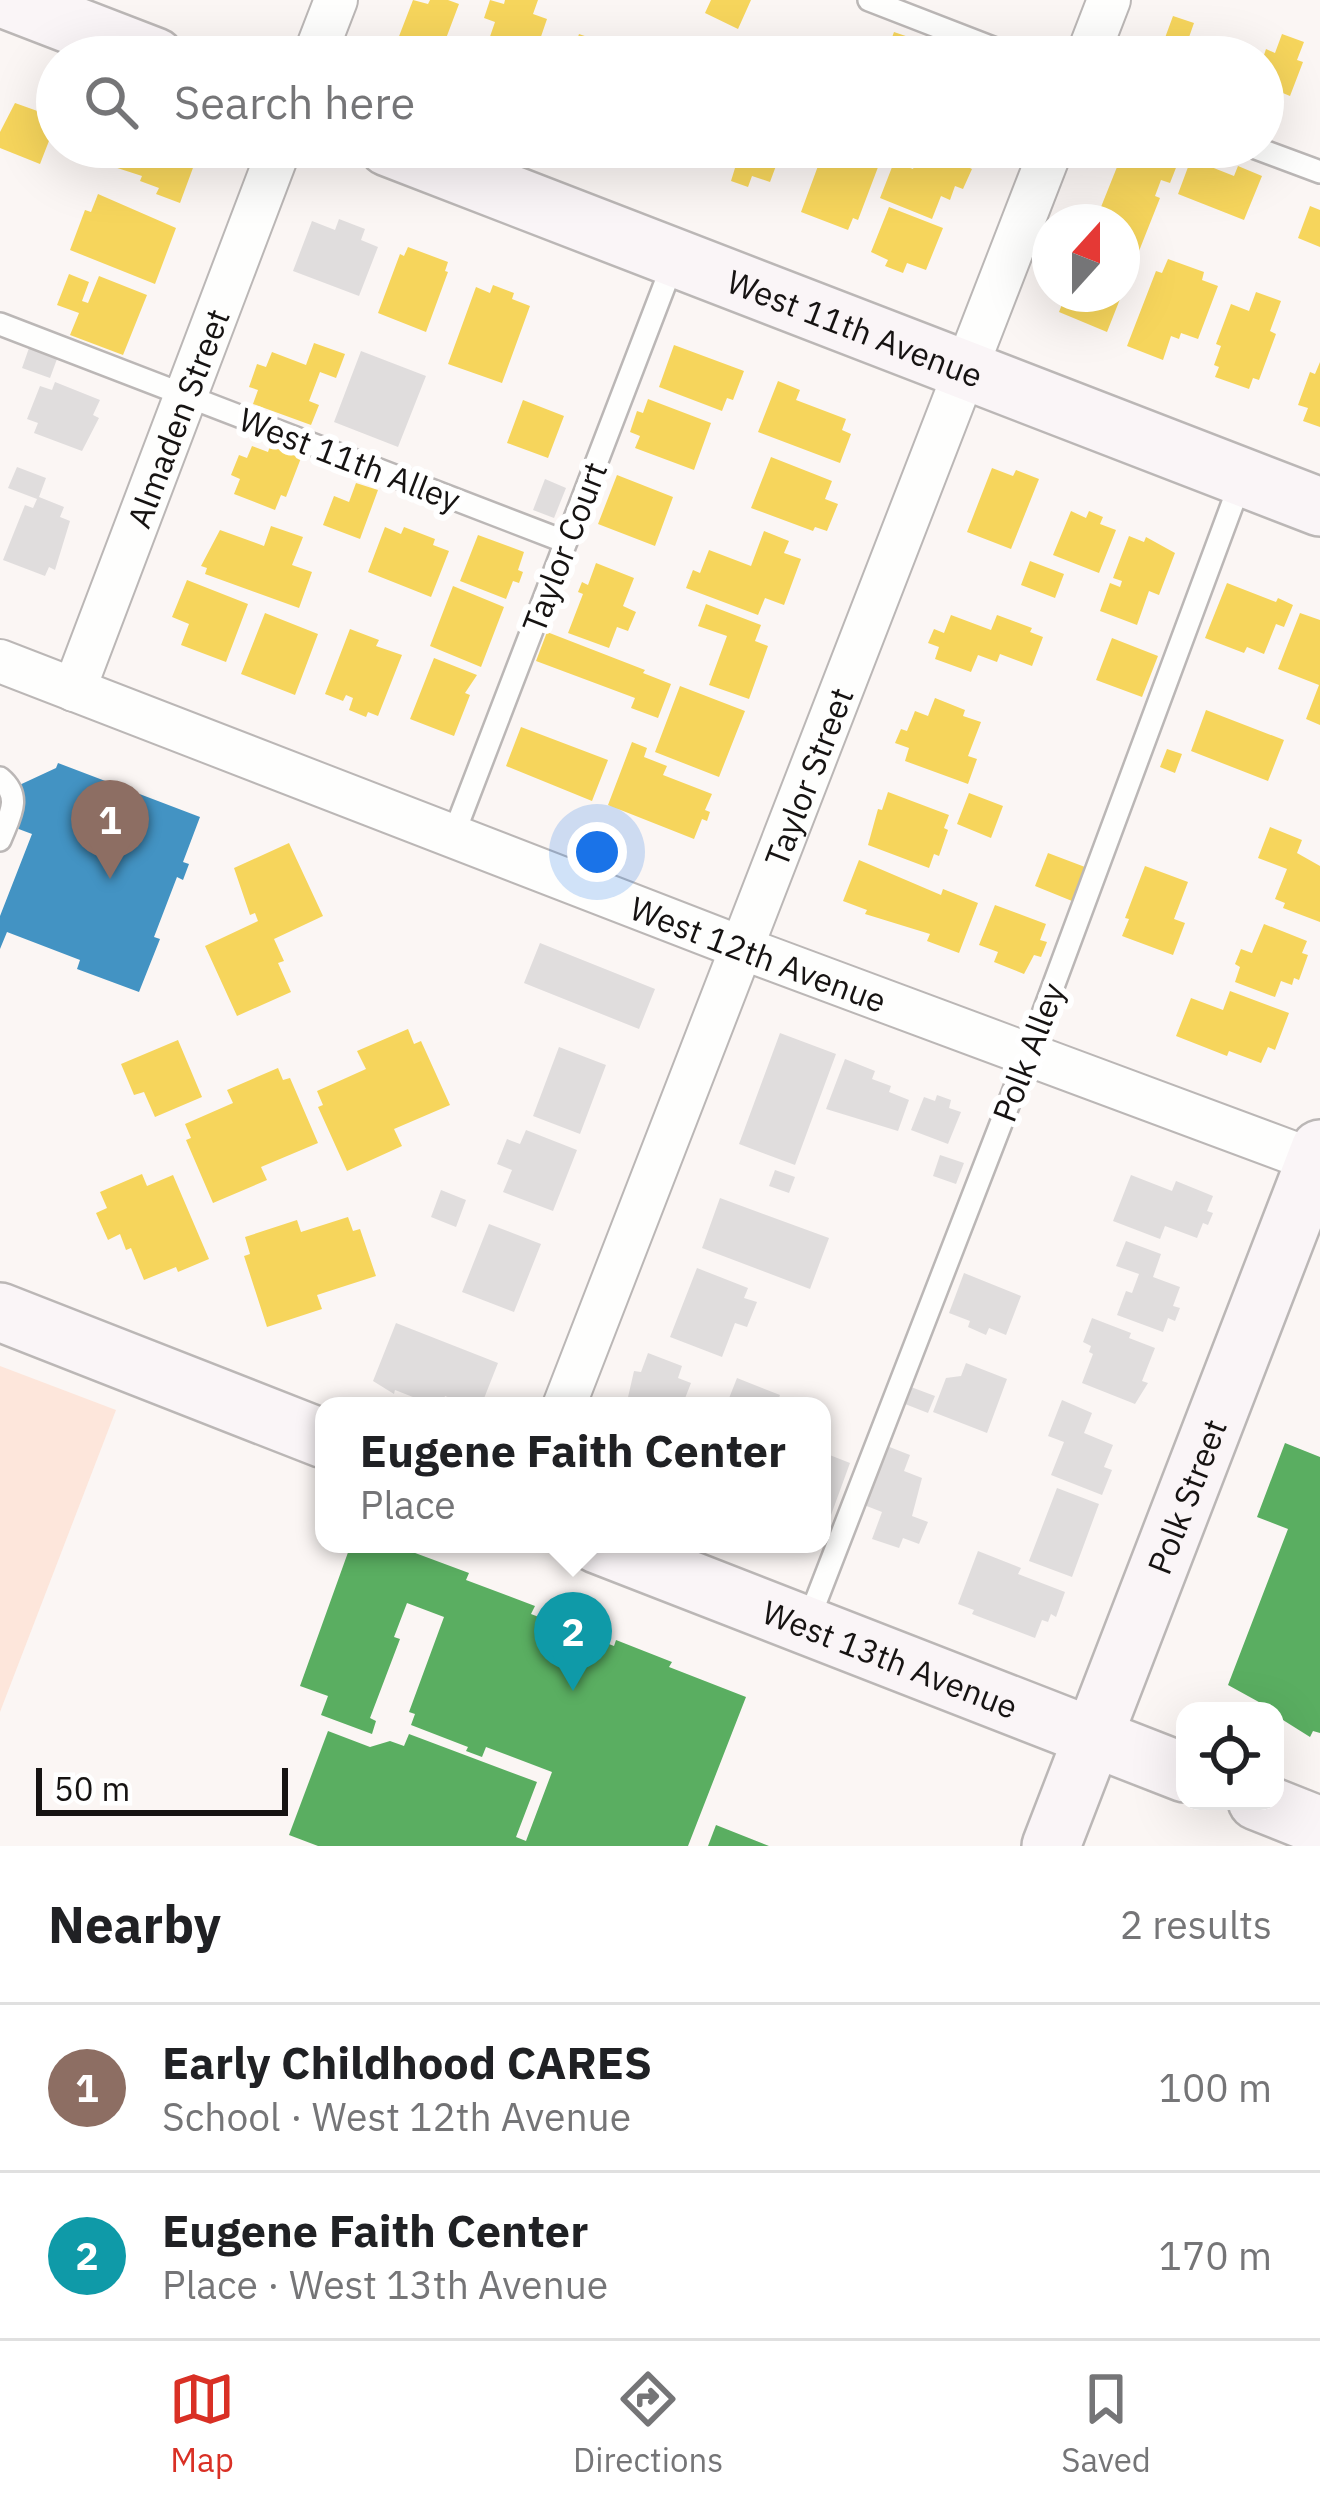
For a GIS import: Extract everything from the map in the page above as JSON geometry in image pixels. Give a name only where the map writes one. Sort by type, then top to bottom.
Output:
[{"type":"main road","points":[[7,0],[100,36]]},
{"type":"main road","name":"West 11th Avenue","points":[[442,168],[1320,506]]},
{"type":"main road","name":"Polk Street","points":[[1051,1846],[1318,1158]]},
{"type":"main road","points":[[0,1312],[315,1435]]},
{"type":"main road","name":"West 13th Avenue","points":[[621,1553],[1176,1770]]},
{"type":"main road","points":[[1280,1810],[1320,1826]]},
{"type":"street","points":[[322,36],[336,0]]},
{"type":"street","points":[[1095,36],[1109,0]]},
{"type":"street","name":"Almaden Street","points":[[74,690],[272,168]]},
{"type":"street","name":"Taylor Street","points":[[568,1397],[1044,168]]},
{"type":"street","name":"West 12th Avenue","points":[[0,661],[742,948],[1318,1158]]},
{"type":"lane","points":[[869,0],[962,36]]},
{"type":"lane","points":[[1284,159],[1320,172]]},
{"type":"lane","name":"Taylor Court","points":[[454,836],[675,258]]},
{"type":"lane","name":"West 11th Alley","points":[[0,324],[566,542]]},
{"type":"lane","name":"Polk Alley","points":[[807,1624],[1028,1054],[1242,477]]},
{"type":"lane","points":[[0,778],[12,791],[14,802],[0,840]]},
{"type":"shaded area","points":[[0,1366],[116,1410],[0,1712]]},
{"type":"building: Homes","points":[[413,0],[459,4],[447,36],[399,36]]},
{"type":"building: Homes","points":[[490,0],[504,4],[505,0],[538,0],[533,14],[547,19],[541,36],[490,36],[495,22],[484,18]]},
{"type":"building: Homes","points":[[711,0],[751,0],[738,29],[705,13]]},
{"type":"building: Homes","points":[[1173,16],[1194,23],[1189,36],[1166,36]]},
{"type":"building: Homes","points":[[1281,36],[1304,42],[1297,60],[1303,62],[1290,96],[1284,94]]},
{"type":"building: Homes","points":[[15,103],[36,110],[36,162],[0,148],[0,132]]},
{"type":"building: Homes","points":[[117,168],[193,168],[180,203],[156,194],[159,188],[140,181],[142,176]]},
{"type":"building: Homes","points":[[735,168],[775,168],[770,182],[752,176],[748,187],[731,181]]},
{"type":"building: Homes","points":[[817,168],[878,168],[858,220],[853,218],[848,230],[801,212]]},
{"type":"building: Homes","points":[[892,168],[972,169],[963,189],[955,186],[950,200],[941,196],[932,219],[880,198]]},
{"type":"building: Homes","points":[[1117,168],[1176,168],[1170,183],[1161,180],[1155,196],[1160,198],[1140,249],[1140,204],[1102,204]]},
{"type":"building: Homes","points":[[1188,168],[1214,168],[1234,176],[1237,168],[1243,168],[1262,176],[1244,220],[1178,194]]},
{"type":"building: Homes","points":[[98,194],[176,228],[155,284],[70,250],[85,210],[91,212]]},
{"type":"building: Homes","points":[[1310,206],[1320,210],[1320,247],[1298,238]]},
{"type":"building: Homes","points":[[889,207],[943,228],[926,270],[907,263],[903,273],[885,266],[888,260],[871,252]]},
{"type":"building: Homes","points":[[408,247],[448,262],[426,332],[378,313],[400,254],[404,256]]},
{"type":"building: Homes","points":[[1168,259],[1204,272],[1202,280],[1218,286],[1198,339],[1181,333],[1179,339],[1171,336],[1163,360],[1127,346],[1156,271],[1162,273]]},
{"type":"building: Homes","points":[[69,274],[89,282],[82,301],[88,303],[99,276],[147,295],[123,355],[70,335],[79,313],[57,305]]},
{"type":"building: Homes","points":[[493,285],[530,306],[502,383],[448,364],[476,287],[490,293]]},
{"type":"building: Homes","points":[[1256,292],[1281,301],[1270,331],[1276,334],[1259,380],[1253,378],[1249,389],[1215,377],[1219,367],[1214,365],[1221,346],[1216,344],[1231,304],[1249,311]]},
{"type":"building: Homes","points":[[1059,312],[1115,312],[1107,332]]},
{"type":"building: Homes","points":[[314,343],[345,354],[336,378],[320,372],[309,401],[319,405],[311,425],[253,404],[258,390],[249,387],[257,364],[266,367],[272,352],[306,365]]},
{"type":"building: Homes","points":[[674,345],[744,371],[733,400],[727,398],[722,411],[659,387]]},
{"type":"building: Homes","points":[[1320,362],[1320,427],[1303,421],[1308,408],[1298,405],[1310,372],[1315,374]]},
{"type":"building: Homes","points":[[778,381],[800,390],[796,400],[846,419],[842,430],[851,434],[840,463],[758,432]]},
{"type":"building: Homes","points":[[648,399],[711,423],[694,470],[635,448],[640,436],[630,432],[637,411],[643,413]]},
{"type":"building: Homes","points":[[523,400],[564,416],[548,458],[507,443]]},
{"type":"building: Homes","points":[[252,446],[268,452],[270,446],[301,458],[286,497],[281,495],[275,510],[234,494],[240,479],[231,475],[239,455],[247,458]]},
{"type":"building: Homes","points":[[771,457],[832,481],[825,499],[838,504],[827,531],[815,527],[813,531],[751,508]]},
{"type":"building: Homes","points":[[992,468],[1039,479],[1011,549],[967,532]]},
{"type":"building: Homes","points":[[617,475],[673,497],[655,546],[598,524]]},
{"type":"building: Homes","points":[[356,483],[378,490],[360,539],[323,525],[334,496],[349,502]]},
{"type":"building: Homes","points":[[1071,511],[1086,518],[1089,511],[1103,517],[1100,524],[1116,530],[1099,573],[1053,555]]},
{"type":"building: Homes","points":[[271,526],[303,537],[292,565],[312,572],[299,608],[205,574],[207,568],[201,566],[220,530],[264,546]]},
{"type":"building: Homes","points":[[385,527],[401,534],[404,527],[435,539],[433,545],[449,551],[431,597],[368,572]]},
{"type":"building: Homes","points":[[764,531],[789,541],[784,553],[801,559],[784,605],[765,598],[758,615],[686,588],[693,570],[700,573],[709,550],[751,566]]},
{"type":"building: Homes","points":[[478,535],[524,552],[519,583],[513,581],[506,599],[460,581]]},
{"type":"building: Homes","points":[[1129,536],[1144,542],[1146,537],[1175,553],[1159,595],[1149,591],[1137,625],[1100,611],[1110,583],[1120,587],[1122,581],[1113,578]]},
{"type":"building: Homes","points":[[1030,561],[1064,574],[1055,598],[1021,585]]},
{"type":"building: Homes","points":[[596,563],[634,578],[623,606],[636,612],[628,631],[617,627],[609,648],[568,633],[583,594],[578,592],[582,582],[588,585]]},
{"type":"building: Homes","points":[[187,580],[248,604],[226,662],[181,645],[189,624],[172,617]]},
{"type":"building: Homes","points":[[1227,583],[1293,605],[1284,627],[1276,624],[1264,654],[1247,647],[1244,653],[1205,638]]},
{"type":"building: Homes","points":[[453,586],[504,607],[481,667],[430,646]]},
{"type":"building: Homes","points":[[706,604],[761,625],[755,641],[768,646],[749,699],[709,685],[727,636],[698,626]]},
{"type":"building: Homes","points":[[265,613],[318,634],[295,695],[241,674]]},
{"type":"building: Homes","points":[[1300,613],[1320,620],[1320,725],[1306,719],[1319,685],[1278,669]]},
{"type":"building: Homes","points":[[951,615],[991,630],[997,615],[1032,628],[1030,632],[1043,637],[1032,666],[1000,654],[997,662],[978,655],[971,672],[935,659],[939,647],[928,643],[934,629],[944,633]]},
{"type":"building: Homes","points":[[350,629],[402,655],[378,716],[349,710],[353,698],[346,695],[343,701],[325,694]]},
{"type":"building: Homes","points":[[547,632],[671,684],[658,718],[631,708],[635,698],[536,661]]},
{"type":"building: Homes","points":[[1112,638],[1158,656],[1142,697],[1096,680]]},
{"type":"building: Homes","points":[[434,658],[477,675],[465,693],[470,695],[454,736],[410,719]]},
{"type":"building: Homes","points":[[680,686],[745,711],[719,777],[655,752]]},
{"type":"building: Homes","points":[[935,698],[981,722],[968,756],[977,759],[968,784],[905,761],[909,748],[895,743],[901,729],[907,731],[915,711],[928,716]]},
{"type":"building: Homes","points":[[1206,710],[1284,740],[1268,781],[1191,751]]},
{"type":"building: Homes","points":[[521,727],[608,760],[592,801],[506,766]]},
{"type":"building: Homes","points":[[632,742],[647,748],[644,757],[667,766],[663,775],[712,794],[705,810],[710,812],[707,821],[702,819],[694,839],[608,805]]},
{"type":"building: Homes","points":[[1167,749],[1182,754],[1175,773],[1160,767]]},
{"type":"building: Homes","points":[[888,792],[949,815],[939,856],[934,854],[929,868],[868,845]]},
{"type":"building: Homes","points":[[969,793],[1003,806],[991,838],[957,824]]},
{"type":"building: Homes","points":[[1270,827],[1302,840],[1297,853],[1320,866],[1320,922],[1283,908],[1285,903],[1275,899],[1287,869],[1258,858]]},
{"type":"building: Homes","points":[[289,843],[323,916],[274,939],[291,992],[237,1016],[205,946],[258,921],[255,913],[250,915],[234,868]]},
{"type":"building: Homes","points":[[1048,853],[1085,867],[1072,901],[1035,886]]},
{"type":"building: Homes","points":[[859,860],[941,895],[943,889],[978,903],[959,953],[927,941],[930,934],[865,914],[867,910],[843,901]]},
{"type":"building: Homes","points":[[1145,866],[1188,882],[1174,919],[1185,923],[1173,955],[1122,936]]},
{"type":"building: Homes","points":[[995,905],[1046,924],[1040,940],[1047,942],[1041,957],[1034,955],[1024,974],[994,962],[998,952],[979,945]]},
{"type":"building: Homes","points":[[1264,924],[1307,941],[1302,953],[1308,955],[1299,980],[1294,978],[1292,985],[1281,981],[1275,997],[1235,982],[1241,949],[1252,953]]},
{"type":"building: Homes","points":[[1230,991],[1289,1013],[1275,1050],[1268,1047],[1261,1063],[1229,1051],[1227,1056],[1176,1036],[1191,998],[1223,1010]]},
{"type":"building: Homes","points":[[408,1029],[414,1044],[421,1041],[450,1105],[394,1129],[402,1146],[347,1171],[318,1107],[323,1105],[317,1091],[366,1069],[357,1051]]},
{"type":"building: Homes","points":[[178,1040],[202,1097],[155,1117],[144,1092],[134,1095],[121,1064]]},
{"type":"building: Homes","points":[[278,1068],[283,1080],[290,1078],[318,1143],[261,1167],[267,1180],[213,1203],[186,1140],[191,1138],[185,1124],[233,1103],[227,1090]]},
{"type":"building: Homes","points":[[142,1174],[147,1186],[173,1175],[209,1259],[144,1280],[120,1234],[108,1240],[96,1213],[107,1208],[100,1192]]},
{"type":"building: Homes","points":[[348,1217],[353,1231],[360,1229],[376,1276],[317,1295],[322,1309],[267,1327],[244,1256],[250,1254],[245,1237],[297,1220],[301,1232]]},
{"type":"building: Schools","points":[[58,763],[200,817],[183,862],[189,864],[183,880],[177,877],[139,992],[77,969],[80,960],[7,932],[0,949],[0,916],[32,834],[0,822],[0,794]]},
{"type":"building: Public","points":[[1285,1443],[1320,1457],[1320,1733],[1313,1731],[1310,1737],[1284,1721],[1284,1702],[1259,1702],[1228,1685],[1288,1529],[1257,1517]]},
{"type":"building: Public","points":[[348,1553],[415,1553],[469,1573],[466,1580],[535,1606],[531,1614],[614,1646],[616,1640],[746,1697],[688,1846],[318,1846],[289,1835],[328,1731],[370,1747],[390,1741],[404,1746],[409,1734],[537,1782],[516,1837],[526,1841],[552,1772],[486,1747],[482,1757],[411,1725],[415,1714],[409,1712],[444,1617],[407,1603],[394,1637],[400,1639],[370,1718],[376,1721],[372,1734],[321,1715],[328,1696],[300,1686]]},
{"type":"building: Public","points":[[716,1825],[769,1846],[708,1846]]},
{"type":"building: Other","points":[[339,219],[365,229],[361,240],[378,247],[359,296],[293,271],[312,221],[335,230]]},
{"type":"building: Other","points":[[29,348],[57,359],[50,378],[22,368]]},
{"type":"building: Other","points":[[361,351],[426,376],[398,447],[334,422]]},
{"type":"building: Other","points":[[55,382],[100,400],[93,415],[99,418],[82,451],[34,433],[38,423],[27,419],[40,386],[52,390]]},
{"type":"building: Other","points":[[17,467],[46,478],[39,497],[64,507],[60,517],[70,521],[55,570],[49,567],[45,576],[3,560],[25,505],[33,508],[37,499],[8,488]]},
{"type":"building: Other","points":[[545,479],[566,488],[554,518],[533,510]]},
{"type":"building: Other","points":[[540,943],[655,989],[639,1029],[524,983]]},
{"type":"building: Other","points":[[780,1033],[836,1054],[795,1165],[739,1144]]},
{"type":"building: Other","points":[[559,1047],[606,1065],[580,1134],[533,1116]]},
{"type":"building: Other","points":[[845,1059],[875,1071],[872,1079],[909,1100],[898,1131],[826,1109]]},
{"type":"building: Other","points":[[937,1095],[951,1100],[949,1108],[961,1112],[948,1144],[911,1130],[924,1097],[935,1101]]},
{"type":"building: Other","points":[[526,1130],[577,1150],[553,1211],[503,1192],[512,1170],[497,1164],[507,1139],[520,1144]]},
{"type":"building: Other","points":[[940,1155],[964,1163],[956,1184],[933,1176]]},
{"type":"building: Other","points":[[775,1170],[795,1177],[789,1193],[769,1186]]},
{"type":"building: Other","points":[[1131,1175],[1172,1191],[1176,1181],[1213,1196],[1208,1225],[1203,1223],[1197,1238],[1165,1226],[1160,1239],[1113,1221]]},
{"type":"building: Other","points":[[441,1190],[466,1200],[456,1227],[431,1217]]},
{"type":"building: Other","points":[[720,1198],[829,1238],[810,1289],[702,1248]]},
{"type":"building: Other","points":[[489,1224],[541,1244],[514,1312],[462,1292]]},
{"type":"building: Other","points":[[1126,1241],[1161,1254],[1153,1277],[1180,1287],[1173,1306],[1180,1308],[1175,1321],[1168,1318],[1163,1332],[1117,1315],[1139,1274],[1116,1266]]},
{"type":"building: Other","points":[[697,1268],[748,1288],[744,1298],[757,1302],[747,1327],[735,1323],[722,1357],[670,1337]]},
{"type":"building: Other","points":[[964,1273],[1021,1296],[1006,1335],[989,1328],[986,1335],[968,1327],[970,1321],[949,1313]]},
{"type":"building: Other","points":[[1092,1318],[1155,1348],[1142,1381],[1148,1383],[1135,1404],[1082,1383],[1093,1354],[1083,1342]]},
{"type":"building: Other","points":[[396,1323],[498,1363],[485,1397],[413,1397],[395,1390],[394,1394],[373,1381]]},
{"type":"building: Other","points":[[648,1353],[682,1366],[678,1378],[691,1383],[686,1397],[628,1397],[634,1371],[641,1372]]},
{"type":"building: Other","points":[[966,1363],[1007,1379],[987,1433],[933,1412],[946,1378],[961,1376]]},
{"type":"building: Other","points":[[737,1378],[780,1395],[779,1397],[730,1397]]},
{"type":"building: Other","points":[[911,1387],[935,1396],[928,1413],[905,1404]]},
{"type":"building: Other","points":[[1062,1400],[1092,1413],[1084,1433],[1113,1445],[1104,1467],[1112,1470],[1102,1495],[1051,1475],[1064,1442],[1048,1436]]},
{"type":"building: Other","points":[[887,1446],[910,1455],[904,1471],[922,1478],[912,1516],[928,1522],[919,1544],[903,1538],[899,1548],[872,1539],[882,1512],[864,1505]]},
{"type":"building: Other","points":[[831,1456],[850,1463],[831,1515]]},
{"type":"building: Other","points":[[1057,1488],[1099,1504],[1072,1577],[1029,1561]]},
{"type":"building: Other","points":[[978,1551],[1021,1568],[1018,1574],[1065,1592],[1056,1617],[1051,1614],[1048,1622],[1042,1620],[1035,1638],[958,1604]]},
{"type":"place","name":"Early Childhood CARES","points":[[110,879]]},
{"type":"place","name":"Eugene Faith Center","points":[[573,1691]]}]
